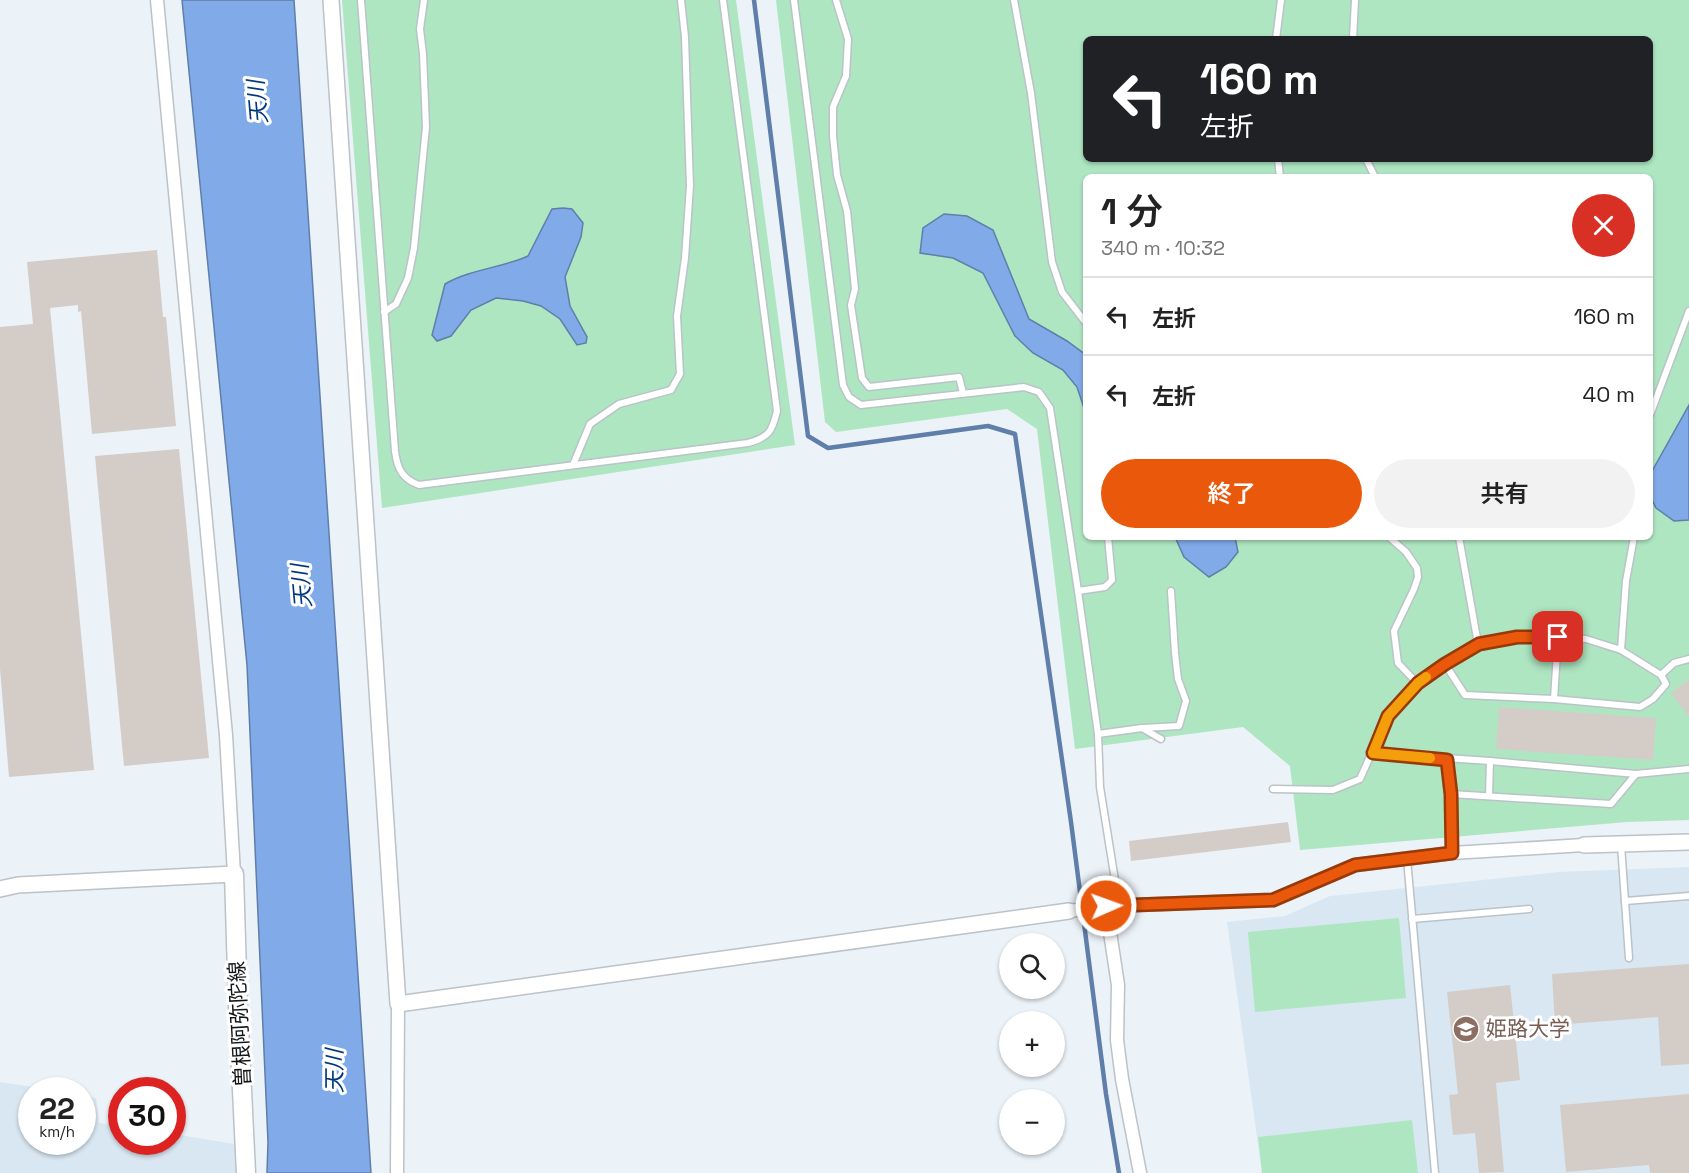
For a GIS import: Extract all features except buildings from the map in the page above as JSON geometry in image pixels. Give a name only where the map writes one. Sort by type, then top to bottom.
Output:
[{"type":"main road","name":"曽根阿弥陀線","points":[[234,874],[246,1173]]},
{"type":"street","points":[[0,889],[18,885],[234,874],[226,735],[157,0]]},
{"type":"street","points":[[331,0],[398,1004],[397,1173]]},
{"type":"street","points":[[398,1004],[1106,906],[1273,900],[1355,865],[1452,853],[1621,843],[1689,842]]},
{"type":"street","points":[[1106,906],[1118,985],[1117,1040],[1140,1173]]},
{"type":"lane","points":[[361,0],[396,465],[406,480],[419,485],[747,443],[762,439],[772,430],[777,411],[723,0]]},
{"type":"lane","points":[[384,312],[396,304],[408,278],[414,248],[426,127],[420,29],[424,0]]},
{"type":"lane","points":[[573,465],[590,424],[619,404],[671,390],[680,374],[677,316],[685,258],[690,186],[686,37],[681,0]]},
{"type":"lane","points":[[794,0],[843,385],[849,397],[861,405],[1024,387],[1040,392],[1050,408],[1098,734],[1100,787],[1119,905]]},
{"type":"lane","points":[[836,0],[848,39],[846,76],[833,107],[833,136],[837,175],[847,211],[855,289],[851,305],[861,378],[869,387],[959,377],[963,393]]},
{"type":"lane","points":[[1014,0],[1031,93],[1052,262],[1062,292],[1083,319]]},
{"type":"lane","points":[[1276,36],[1281,0]]},
{"type":"lane","points":[[1354,36],[1355,0]]},
{"type":"lane","points":[[1653,407],[1689,311]]},
{"type":"lane","points":[[1078,591],[1105,587],[1112,580],[1108,540]]},
{"type":"lane","points":[[1392,540],[1406,552],[1417,568],[1418,578],[1414,589],[1394,631],[1398,663],[1418,683]]},
{"type":"lane","points":[[1460,540],[1479,644]]},
{"type":"lane","points":[[1621,650],[1626,581],[1633,540]]},
{"type":"lane","points":[[1098,734],[1179,726],[1185,701],[1178,680],[1171,591]]},
{"type":"lane","points":[[1274,789],[1333,790],[1360,779],[1388,716],[1418,683],[1445,664],[1479,644],[1517,637],[1586,639],[1621,650],[1661,675],[1666,684],[1653,699],[1640,707],[1554,699],[1465,695],[1445,664]]},
{"type":"lane","points":[[1554,699],[1558,637]]},
{"type":"lane","points":[[1661,675],[1674,663],[1689,659]]},
{"type":"lane","points":[[1142,728],[1161,739]]},
{"type":"lane","points":[[1373,753],[1636,774],[1689,769]]},
{"type":"lane","points":[[1447,760],[1451,794],[1452,853]]},
{"type":"lane","points":[[1489,796],[1490,761]]},
{"type":"lane","points":[[1451,794],[1611,804],[1636,774]]},
{"type":"lane","points":[[1621,843],[1629,958]]},
{"type":"lane","points":[[1407,859],[1435,1173]]},
{"type":"lane","points":[[1625,901],[1689,896]]},
{"type":"lane","points":[[1412,919],[1529,909]]},
{"type":"shaded area","name":"姫路大学","points":[[1689,867],[1689,1173],[1262,1173],[1227,922],[1285,916],[1330,896],[1559,872]]},
{"type":"shaded area","points":[[0,1082],[18,1085],[18,1155],[96,1155],[96,1098],[99,1123],[108,1124],[108,1155],[186,1155],[186,1136],[235,1144],[237,1173],[0,1173]]},
{"type":"green space","points":[[342,0],[736,0],[795,445],[382,508]]},
{"type":"green space","points":[[776,0],[1689,0],[1689,820],[1627,822],[1300,850],[1290,766],[1243,727],[1075,749],[1037,429],[1007,409],[836,432],[825,422]]},
{"type":"green space","points":[[1399,918],[1406,998],[1255,1012],[1248,932]]},
{"type":"green space","points":[[1412,1120],[1418,1173],[1262,1173],[1258,1137]]},
{"type":"water","name":"天川","points":[[182,0],[294,0],[371,1173],[267,1173],[268,1142],[247,665]]},
{"type":"water","points":[[552,209],[572,209],[583,223],[581,237],[565,277],[570,306],[587,337],[586,343],[577,345],[560,319],[541,306],[496,298],[471,310],[451,336],[437,341],[432,335],[445,284],[465,275],[528,256]]},
{"type":"water","points":[[944,214],[967,216],[993,230],[1029,319],[1083,353],[1083,405],[1077,387],[1063,370],[1033,353],[1015,336],[983,273],[953,258],[920,253],[923,228]]},
{"type":"water","points":[[1689,405],[1689,520],[1674,521],[1656,508],[1653,502],[1653,469]]},
{"type":"water","points":[[1176,540],[1236,540],[1238,552],[1226,567],[1209,577],[1184,557]]},
{"type":"waterway","points":[[754,0],[808,436],[828,448],[988,426],[1015,434],[1071,822],[1106,1094],[1119,1173]]},
{"type":"slow traffic","points":[[1426,677],[1388,716],[1373,753],[1430,758]]},
{"type":"place","name":"姫路大学","points":[[1466,1029]]},
{"type":"route","points":[[1106,906],[1273,900],[1355,865],[1452,853],[1451,794],[1447,760],[1373,753],[1388,716],[1418,683],[1479,644],[1517,637],[1558,637]]}]
